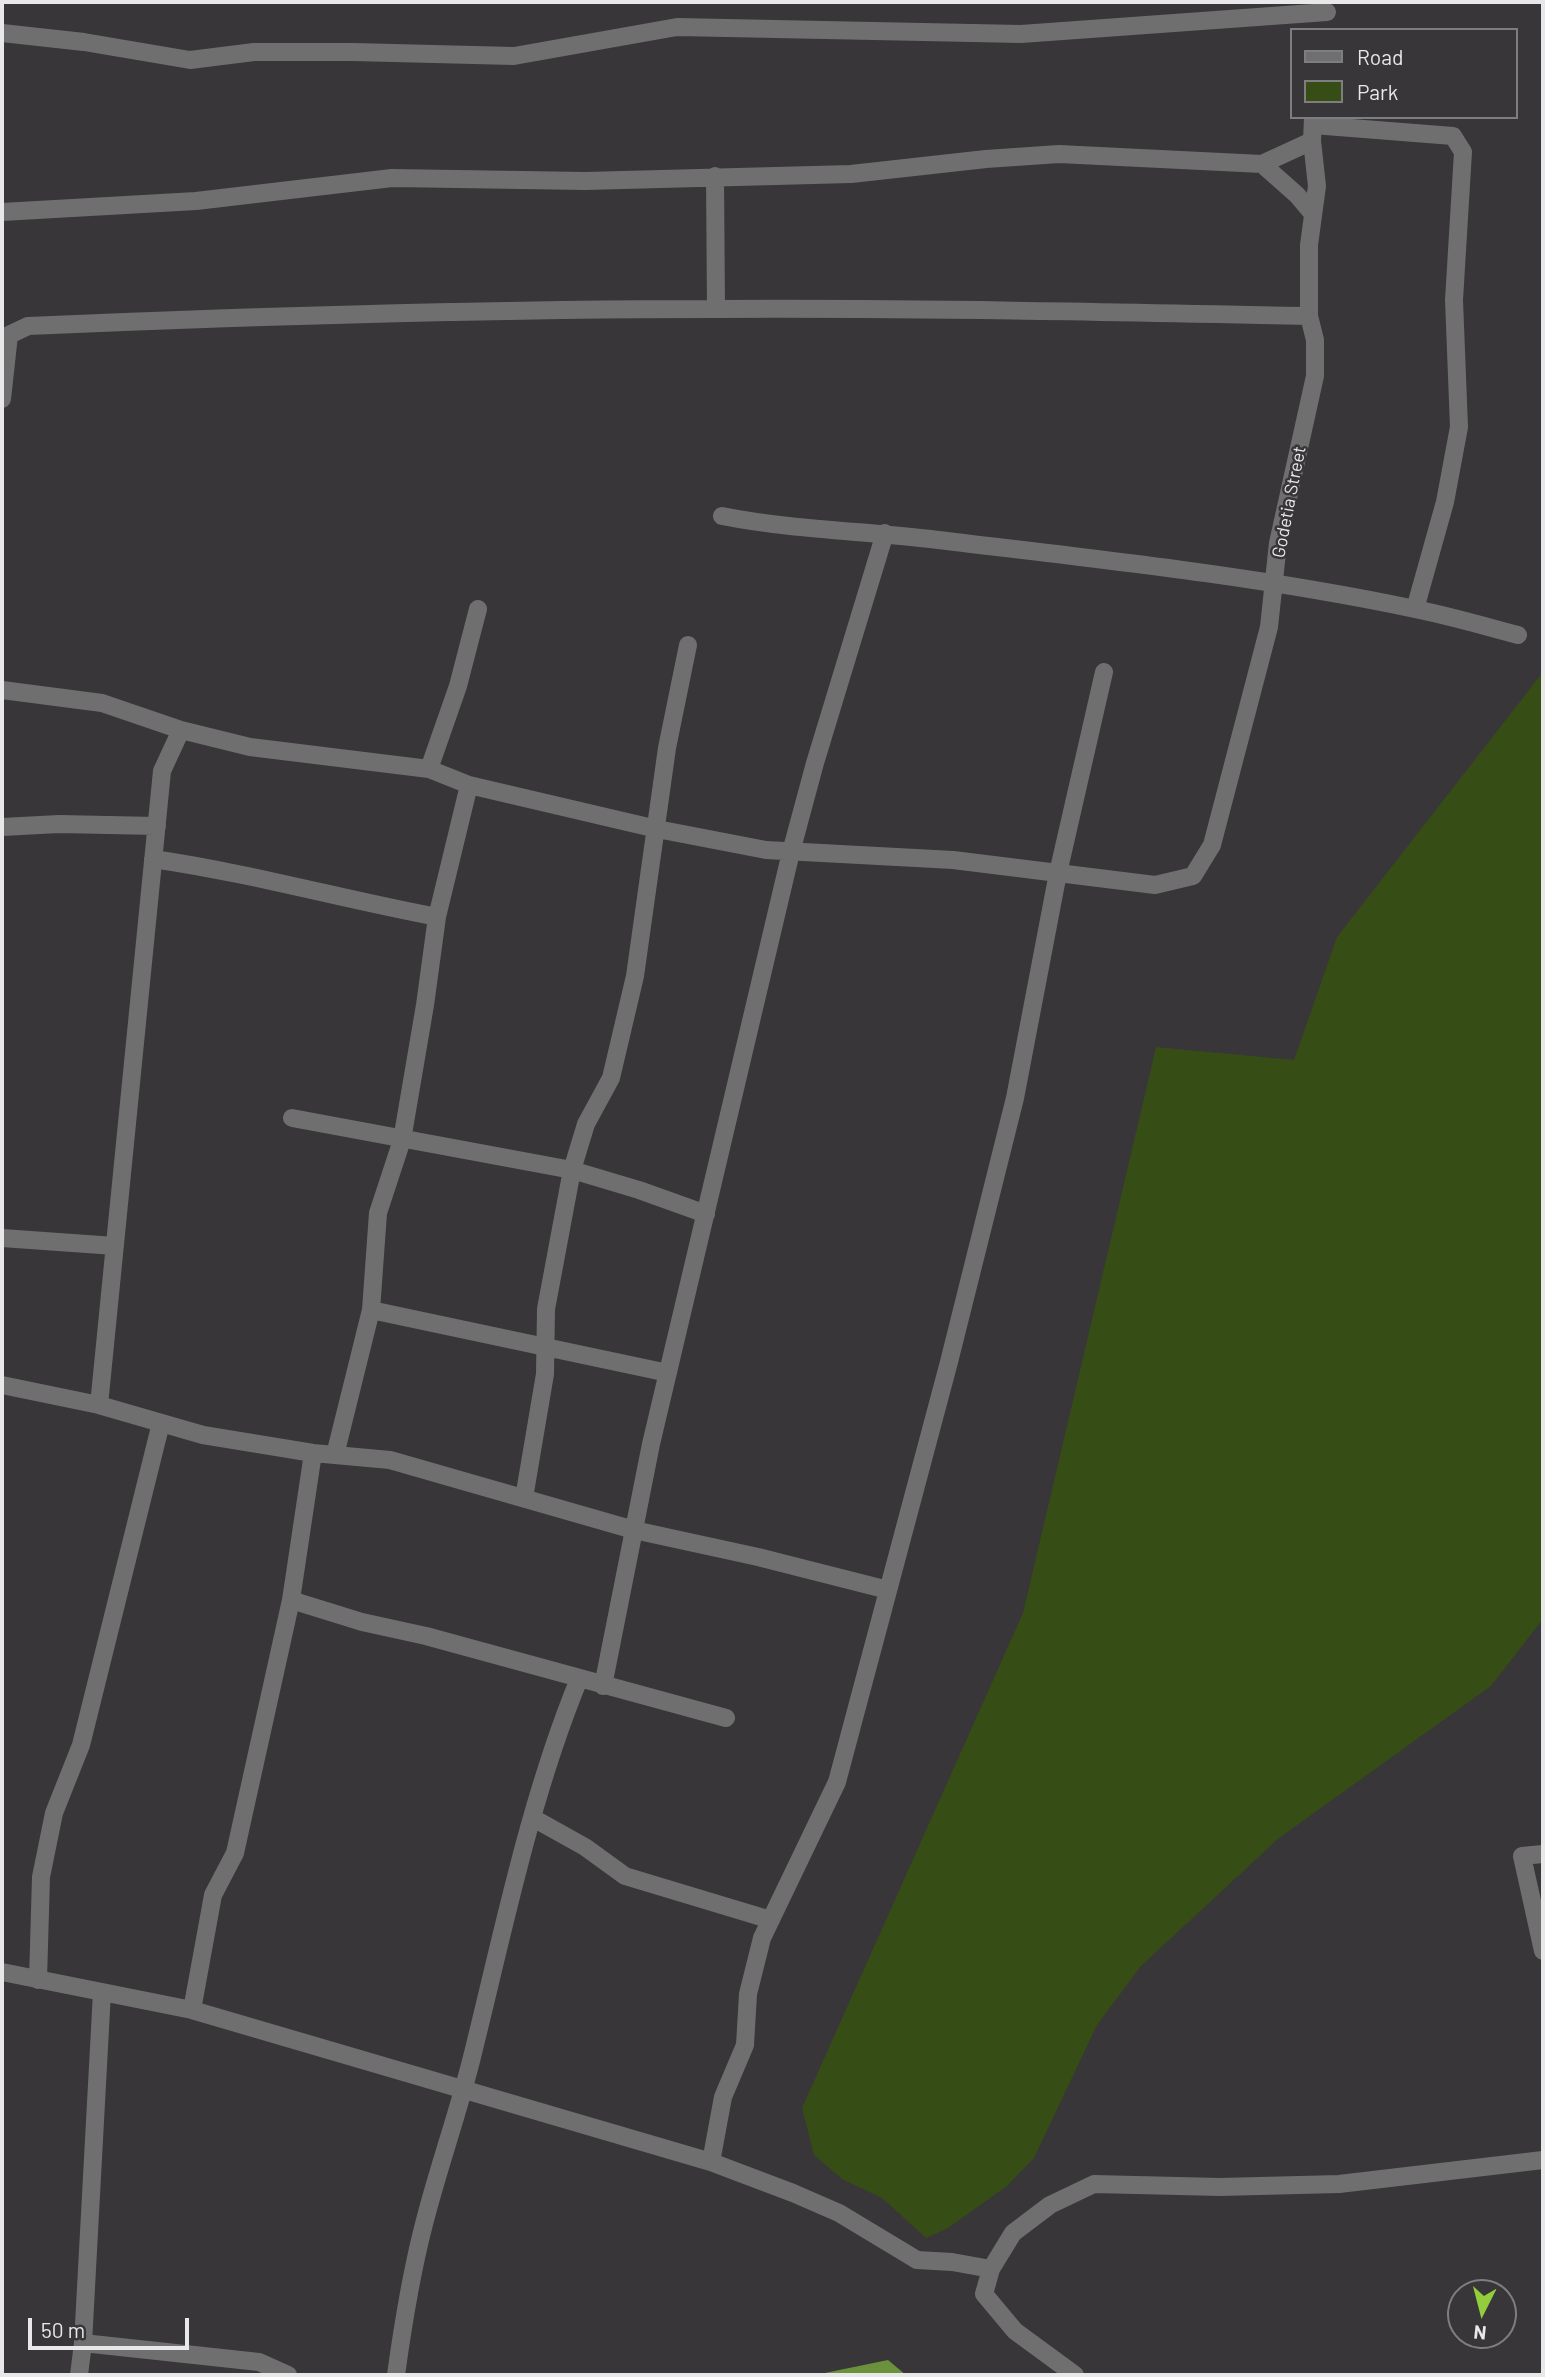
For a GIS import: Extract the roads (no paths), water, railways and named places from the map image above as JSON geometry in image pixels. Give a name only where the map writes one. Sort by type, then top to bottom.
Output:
[{"type":"street","points":[[2,33],[85,42],[190,60],[266,52],[514,56],[677,27],[1021,34],[1327,14]]},
{"type":"street","points":[[2,212],[196,201],[392,178],[585,181],[851,174],[1059,154],[1262,164],[1313,128],[1453,136],[1463,152],[1454,300],[1459,427],[1445,502],[1415,609]]},
{"type":"street","name":"Godetia Street","points":[[1058,873],[1155,884],[1194,876],[1212,845],[1266,637],[1278,543],[1315,376],[1315,340],[1309,316],[1309,245],[1317,186],[1313,128]]},
{"type":"street","points":[[1262,164],[1297,195],[1313,214]]},
{"type":"street","points":[[715,176],[716,309]]},
{"type":"street","points":[[2,398],[9,335],[28,326],[278,315],[716,309],[1309,316]]},
{"type":"street","points":[[722,516],[766,524],[885,533],[1073,556],[1274,584],[1415,609],[1518,635]]},
{"type":"street","points":[[603,1686],[668,1373],[792,852],[815,763],[885,533]]},
{"type":"street","points":[[429,769],[458,686],[478,609]]},
{"type":"street","points":[[524,1498],[545,1374],[546,1309],[572,1170],[586,1124],[611,1078],[635,976],[667,748],[688,645]]},
{"type":"street","points":[[711,2162],[723,2097],[745,2045],[748,1994],[762,1938],[837,1782],[949,1362],[1015,1098],[1058,873],[1104,672]]},
{"type":"street","points":[[2,690],[102,703],[181,730],[250,747],[429,769],[469,785],[657,829],[765,850],[953,860],[1058,873]]},
{"type":"street","points":[[99,1405],[162,771],[181,730]]},
{"type":"street","points":[[335,1455],[371,1310],[379,1213],[402,1140],[437,917],[469,785]]},
{"type":"street","points":[[2,827],[59,824],[156,826]]},
{"type":"street","points":[[153,859],[225,870],[344,899],[437,917]]},
{"type":"street","points":[[292,1118],[572,1170],[706,1214]]},
{"type":"street","points":[[2,1238],[115,1245]]},
{"type":"street","points":[[371,1310],[668,1373]]},
{"type":"street","points":[[2,1385],[99,1405],[203,1435],[313,1453],[390,1460],[634,1530],[758,1557],[888,1590]]},
{"type":"street","points":[[38,1980],[41,1877],[54,1813],[81,1745],[161,1423]]},
{"type":"street","points":[[192,2010],[214,1895],[235,1853],[290,1600],[313,1453]]},
{"type":"street","points":[[290,1600],[362,1622],[426,1636],[726,1718]]},
{"type":"street","points":[[396,2375],[404,2314],[424,2224],[463,2089],[557,1732],[579,1679]]},
{"type":"street","points":[[533,1818],[585,1847],[625,1875],[771,1920]]},
{"type":"street","points":[[1543,1854],[1522,1856],[1543,1951]]},
{"type":"street","points":[[2,1972],[192,2010],[711,2162],[839,2213],[917,2260],[952,2262],[991,2269]]},
{"type":"street","points":[[79,2375],[102,1992]]},
{"type":"street","points":[[1074,2375],[1015,2331],[984,2294],[991,2269],[1013,2233],[1050,2205],[1094,2184],[1220,2187],[1339,2184],[1543,2160]]},
{"type":"street","points":[[83,2343],[259,2362],[288,2375]]}]
